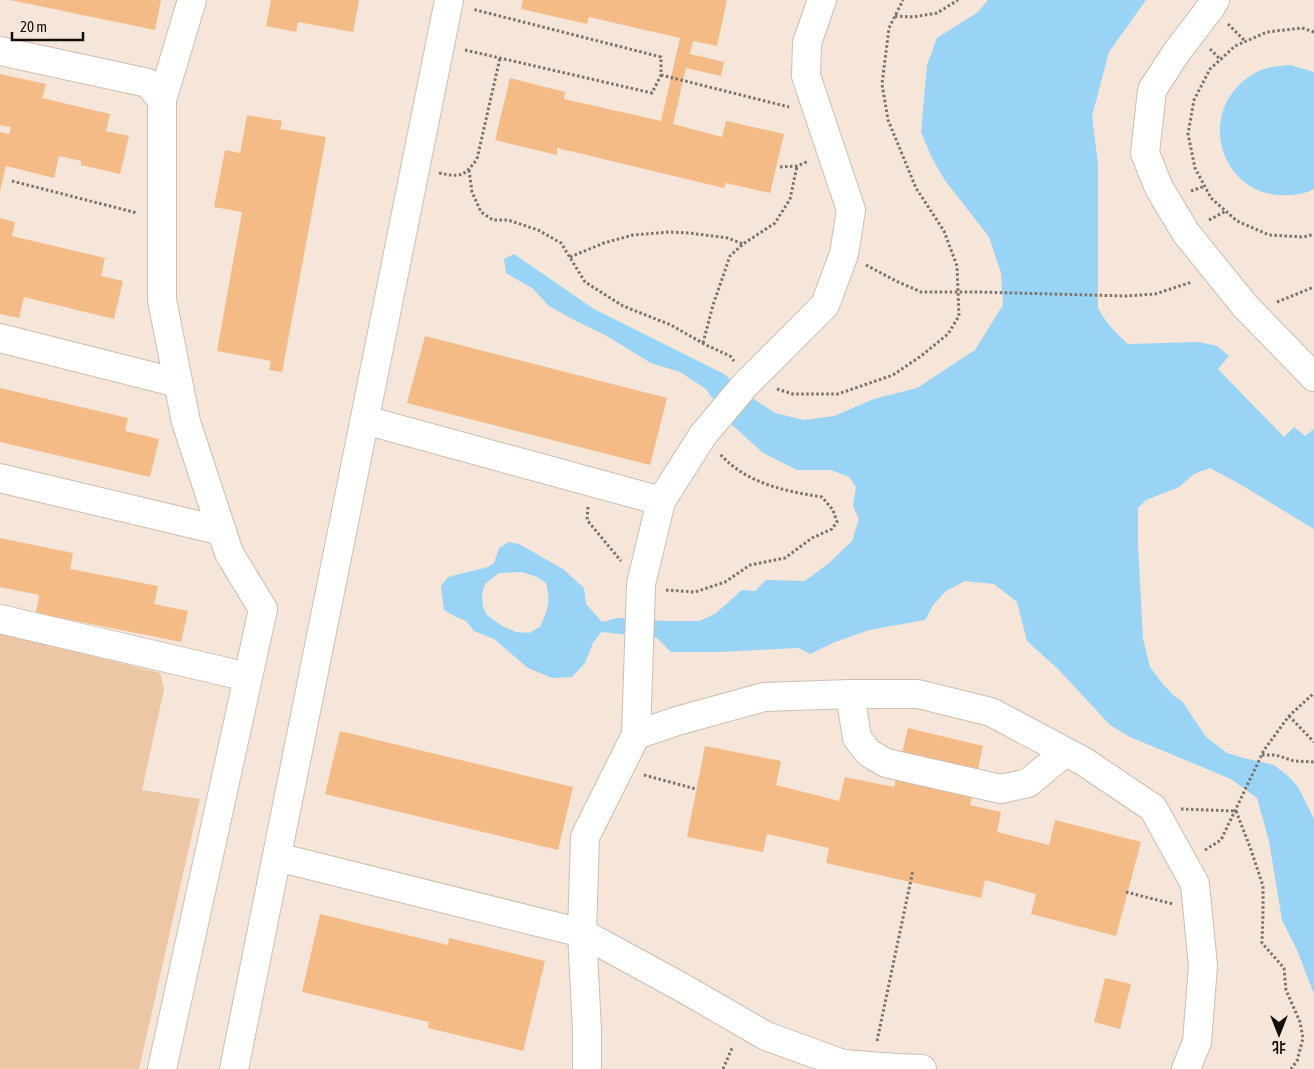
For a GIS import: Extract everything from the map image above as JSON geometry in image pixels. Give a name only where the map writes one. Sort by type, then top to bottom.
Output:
[{"type":"lane","points":[[162,1069],[263,609],[228,553],[186,422],[162,300],[162,100],[192,0]]},
{"type":"lane","points":[[587,1069],[582,934],[585,837],[636,735],[641,584],[662,500],[707,431],[747,382],[825,306],[844,254],[851,210],[806,76],[808,43],[822,0]]},
{"type":"lane","points":[[1215,0],[1211,8],[1176,53],[1152,90],[1145,153],[1159,188],[1186,233],[1251,313],[1314,377]]},
{"type":"lane","points":[[234,1069],[449,2]]},
{"type":"lane","points":[[0,50],[148,84],[162,100]]},
{"type":"lane","points":[[0,338],[178,383]]},
{"type":"lane","points":[[365,420],[662,500]]},
{"type":"lane","points":[[0,478],[222,531]]},
{"type":"lane","points":[[0,619],[248,678]]},
{"type":"lane","points":[[850,694],[857,738],[869,753],[886,762],[1001,789],[1028,784],[1065,752]]},
{"type":"lane","points":[[636,735],[677,721],[764,697],[918,694],[991,712],[1083,761],[1153,808],[1195,884],[1203,966],[1197,1042],[1186,1069]]},
{"type":"lane","points":[[277,857],[582,934],[683,988],[766,1036],[843,1064],[922,1069]]},
{"type":"path","points":[[469,170],[472,192],[481,212],[493,220],[508,220],[538,230],[561,243],[585,282],[623,306],[671,325],[703,344],[730,356],[747,382],[793,394],[838,394],[893,376],[922,356],[948,334],[959,316],[957,266],[944,231],[916,188],[888,120],[882,84],[889,28],[903,0]]},
{"type":"path","points":[[895,16],[913,17],[937,13],[957,0]]},
{"type":"path","points":[[440,44],[652,93],[662,75],[662,57],[449,2]]},
{"type":"path","points":[[1314,32],[1302,28],[1267,32],[1236,46],[1210,69],[1194,100],[1188,134],[1195,168],[1211,198],[1237,221],[1269,235],[1304,237],[1314,234]]},
{"type":"path","points":[[415,170],[458,176],[469,170],[477,159],[500,58]]},
{"type":"path","points":[[662,75],[818,114]]},
{"type":"path","points":[[703,344],[713,306],[730,256],[742,244],[775,223],[790,199],[797,166]]},
{"type":"path","points":[[12,181],[162,219]]},
{"type":"path","points":[[570,257],[604,242],[633,235],[670,232],[728,238],[742,244]]},
{"type":"path","points":[[845,246],[866,264],[922,292],[1126,296],[1155,294],[1218,273]]},
{"type":"path","points":[[1251,313],[1314,287]]},
{"type":"path","points":[[593,482],[587,520],[641,584],[668,591],[695,592],[725,582],[750,566],[785,558],[812,538],[832,529],[838,522],[833,510],[822,497],[787,491],[756,481],[726,461],[707,431]]},
{"type":"path","points":[[1182,862],[1196,856],[1221,840],[1264,750],[1289,716],[1314,693]]},
{"type":"path","points":[[1289,716],[1314,742]]},
{"type":"path","points":[[1262,755],[1276,755],[1294,761],[1314,762]]},
{"type":"path","points":[[620,768],[696,789]]},
{"type":"path","points":[[1153,808],[1236,811]]},
{"type":"path","points":[[1236,811],[1262,886],[1264,910],[1262,943],[1284,968],[1286,990],[1300,1022],[1303,1038],[1297,1061],[1291,1069]]},
{"type":"path","points":[[888,1068],[913,870]]},
{"type":"path","points":[[1126,892],[1197,910]]},
{"type":"shaded area","points":[[0,633],[160,673],[164,689],[142,790],[200,799],[139,1069],[0,1069]]},
{"type":"water","points":[[988,0],[1146,0],[1109,52],[1092,116],[1098,164],[1098,308],[1111,327],[1128,344],[1199,342],[1217,346],[1229,356],[1218,369],[1284,437],[1294,427],[1305,436],[1314,429],[1314,529],[1210,468],[1194,474],[1179,487],[1146,500],[1138,508],[1138,546],[1143,639],[1150,667],[1174,696],[1182,701],[1206,737],[1227,753],[1274,765],[1298,787],[1313,817],[1314,994],[1297,950],[1282,920],[1269,841],[1257,798],[1231,779],[1130,737],[1110,725],[1058,669],[1027,641],[1017,602],[994,584],[965,581],[946,591],[934,604],[925,620],[869,630],[835,642],[810,654],[799,648],[671,652],[657,638],[601,632],[593,643],[585,663],[572,677],[552,678],[528,668],[494,639],[474,631],[466,621],[444,610],[441,586],[448,577],[488,567],[494,563],[499,548],[509,542],[519,544],[563,569],[584,588],[586,604],[602,622],[618,618],[699,621],[715,614],[742,590],[755,591],[766,580],[805,581],[829,563],[852,541],[859,519],[853,506],[856,487],[849,477],[831,470],[797,470],[763,453],[731,424],[706,389],[680,372],[651,363],[605,335],[549,306],[532,288],[506,273],[504,259],[514,254],[594,309],[724,374],[752,398],[775,413],[804,420],[834,416],[874,399],[917,388],[975,350],[1003,305],[1001,273],[989,237],[944,179],[932,158],[921,132],[927,65],[937,38],[978,12]],"holes":[[[522,572],[537,577],[546,583],[548,596],[547,610],[540,627],[529,633],[516,632],[502,626],[487,615],[483,607],[482,594],[485,584],[499,573]]]},
{"type":"water","points":[[1290,65],[1314,72],[1314,189],[1296,195],[1277,195],[1259,190],[1243,181],[1232,168],[1224,153],[1220,136],[1221,118],[1227,101],[1244,80],[1263,69]]},
{"type":"building","points":[[10,0],[161,0],[155,30]]},
{"type":"building","points":[[271,0],[359,0],[353,32],[298,22],[296,32],[266,26]]},
{"type":"building","points":[[523,0],[727,0],[717,46],[693,41],[690,54],[724,62],[721,76],[686,68],[673,124],[722,137],[726,121],[784,134],[770,193],[726,183],[724,188],[557,148],[557,155],[495,140],[510,78],[565,92],[564,99],[661,121],[680,38],[589,17],[587,24],[521,9]]},
{"type":"building","points":[[0,74],[46,84],[42,98],[110,114],[106,131],[129,136],[120,174],[81,165],[81,161],[59,156],[54,178],[6,166],[0,191],[0,132],[9,134],[11,127],[0,125]]},
{"type":"building","points":[[247,115],[282,121],[280,129],[326,137],[282,372],[269,370],[271,361],[217,351],[242,212],[214,207],[225,150],[240,153]]},
{"type":"building","points":[[0,218],[15,222],[12,236],[105,258],[101,276],[123,281],[114,319],[24,297],[19,318],[0,314]]},
{"type":"building","points":[[425,336],[667,398],[650,465],[407,403]]},
{"type":"building","points":[[0,388],[128,418],[125,431],[159,439],[150,477],[0,442]]},
{"type":"building","points":[[0,538],[73,553],[70,569],[158,586],[154,604],[188,611],[181,642],[36,613],[39,595],[0,587]]},
{"type":"building","points":[[908,728],[983,746],[970,805],[1001,812],[997,832],[1049,845],[1055,820],[1141,842],[1116,936],[1031,914],[1036,894],[985,880],[981,898],[826,863],[829,848],[767,834],[763,852],[687,837],[705,746],[781,761],[776,785],[839,801],[845,777],[894,787]]},
{"type":"building","points":[[340,731],[573,787],[558,850],[325,794]]},
{"type":"building","points":[[320,914],[448,945],[449,938],[545,961],[523,1051],[428,1028],[429,1022],[302,992]]},
{"type":"building","points":[[1105,978],[1131,984],[1120,1029],[1094,1022]]}]
